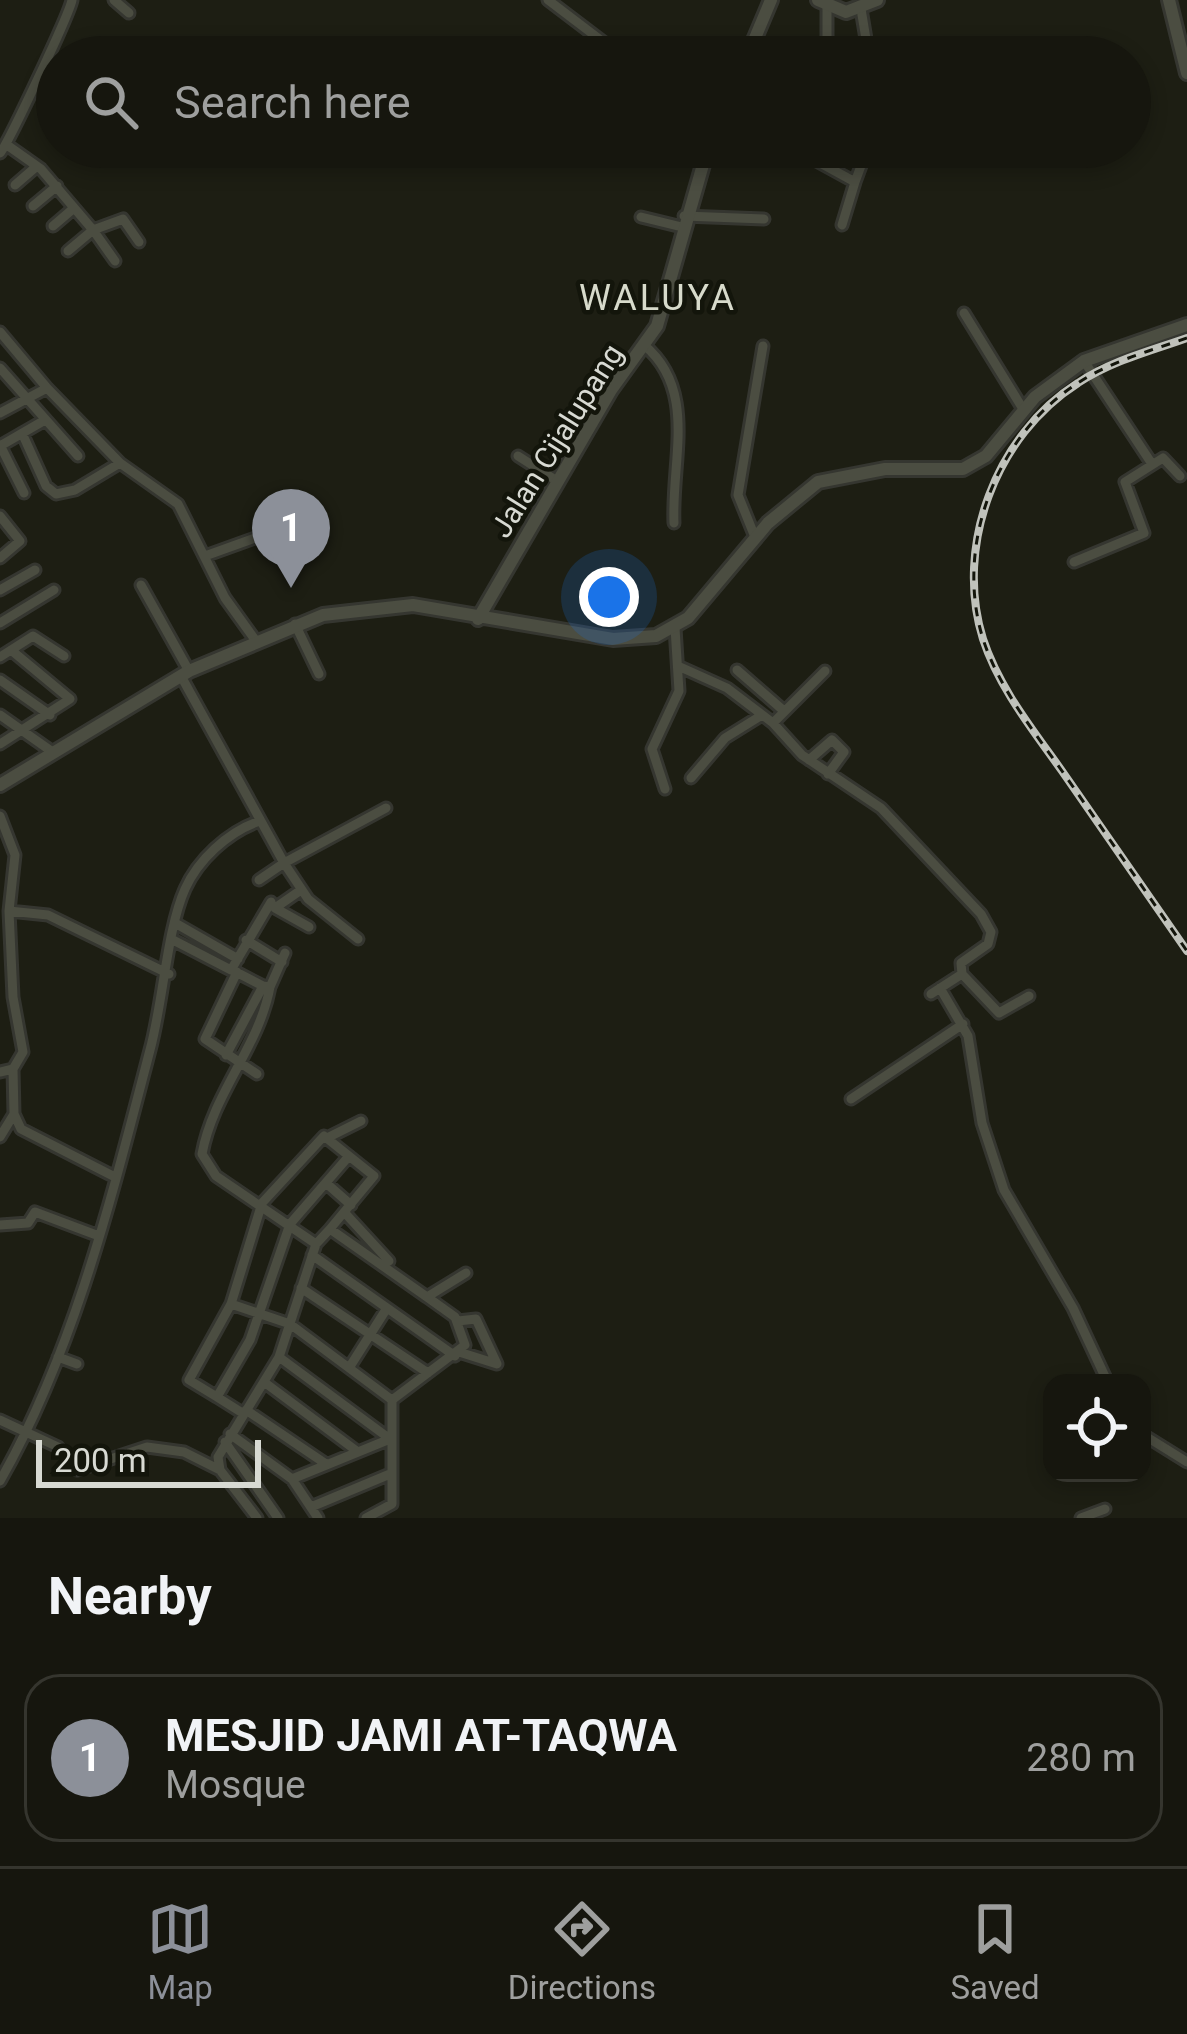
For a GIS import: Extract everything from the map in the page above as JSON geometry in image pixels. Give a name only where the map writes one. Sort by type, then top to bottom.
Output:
[{"type":"street","points":[[56,36],[72,0]]},
{"type":"street","points":[[114,0],[129,13]]},
{"type":"street","points":[[548,0],[595,36]]},
{"type":"street","points":[[756,36],[770,0]]},
{"type":"street","points":[[825,36],[823,3],[846,12],[877,0]]},
{"type":"street","points":[[1169,0],[1187,73]]},
{"type":"street","points":[[861,9],[866,36]]},
{"type":"street","points":[[36,79],[4,149],[36,165]]},
{"type":"street","points":[[15,185],[36,167]]},
{"type":"street","points":[[39,168],[116,261]]},
{"type":"street","name":"Jalan Cijalupang","points":[[478,619],[557,481],[644,345],[668,297],[683,222],[700,168]]},
{"type":"street","points":[[828,168],[855,182]]},
{"type":"street","points":[[842,225],[860,168]]},
{"type":"street","points":[[33,206],[57,186]]},
{"type":"street","points":[[52,226],[74,208]]},
{"type":"street","points":[[641,217],[683,222],[764,219]]},
{"type":"street","points":[[68,251],[92,230],[123,218],[140,242]]},
{"type":"street","points":[[964,313],[1023,409]]},
{"type":"street","points":[[0,785],[186,674],[330,613],[402,605],[613,639],[647,638],[675,628],[755,537],[818,482],[885,469],[963,469],[986,456],[1060,370],[1187,325]]},
{"type":"street","points":[[0,332],[120,463],[178,504],[256,641]]},
{"type":"street","points":[[644,345],[668,369],[677,398],[674,523]]},
{"type":"street","points":[[755,537],[738,495],[763,346]]},
{"type":"street","points":[[1084,361],[1152,464]]},
{"type":"street","points":[[0,368],[78,456]]},
{"type":"street","points":[[0,412],[47,388]]},
{"type":"street","points":[[24,493],[0,446],[45,420]]},
{"type":"street","points":[[22,433],[46,486],[56,494],[89,483],[120,463]]},
{"type":"street","points":[[518,456],[557,481]]},
{"type":"street","points":[[1074,562],[1144,533],[1124,484],[1164,458],[1180,476]]},
{"type":"street","points":[[0,558],[20,544],[1,520]]},
{"type":"street","points":[[205,556],[255,538]]},
{"type":"street","points":[[0,590],[35,570]]},
{"type":"street","points":[[141,585],[257,822],[301,890],[358,939]]},
{"type":"street","points":[[0,623],[54,590]]},
{"type":"street","points":[[295,624],[319,674]]},
{"type":"street","points":[[665,789],[652,748],[678,695],[675,628]]},
{"type":"street","points":[[0,657],[33,636],[64,656]]},
{"type":"street","points":[[0,745],[50,715],[70,696],[11,650]]},
{"type":"street","points":[[678,666],[727,688],[772,722],[809,760],[881,808],[987,921],[991,940],[961,963],[962,974],[999,1013],[1029,996]]},
{"type":"street","points":[[737,670],[784,710]]},
{"type":"street","points":[[772,722],[825,671]]},
{"type":"street","points":[[0,680],[50,715]]},
{"type":"street","points":[[0,715],[54,753]]},
{"type":"street","points":[[691,778],[725,738],[762,715]]},
{"type":"street","points":[[809,760],[832,740],[844,752],[828,774]]},
{"type":"street","points":[[259,880],[386,808]]},
{"type":"street","points":[[0,816],[15,855],[9,911],[13,997],[23,1052],[13,1069],[14,1114],[27,1134],[113,1176]]},
{"type":"street","points":[[0,1481],[28,1432],[99,1237],[169,974],[175,923],[186,886],[200,864],[257,822]]},
{"type":"street","points":[[301,890],[275,908],[309,927]]},
{"type":"street","points":[[257,1074],[207,1044],[205,1034],[245,940],[271,902]]},
{"type":"street","points":[[9,911],[47,915],[169,974]]},
{"type":"street","points":[[175,923],[238,959]]},
{"type":"street","points":[[173,940],[267,987]]},
{"type":"street","points":[[226,1055],[283,957],[245,940]]},
{"type":"street","points":[[962,974],[935,991],[962,1024],[997,1173],[1028,1237],[1073,1307],[1104,1374]]},
{"type":"street","points":[[267,987],[264,1022],[238,1061],[207,1127],[202,1154],[216,1176],[290,1224],[314,1250],[387,1308],[457,1354],[490,1366],[497,1363],[476,1319],[458,1321]]},
{"type":"street","points":[[850,1099],[962,1024]]},
{"type":"street","points":[[0,1072],[13,1069]]},
{"type":"street","points":[[0,1137],[14,1114]]},
{"type":"street","points":[[327,1465],[189,1380],[231,1304],[262,1203],[312,1146],[361,1120]]},
{"type":"street","points":[[220,1470],[227,1438],[279,1357],[314,1250],[374,1175],[328,1137]]},
{"type":"street","points":[[217,1397],[260,1314],[290,1224],[349,1156]]},
{"type":"street","points":[[326,1183],[397,1270]]},
{"type":"street","points":[[0,1225],[30,1222],[35,1212],[99,1237]]},
{"type":"street","points":[[330,1229],[397,1270],[458,1321],[466,1343],[392,1400]]},
{"type":"street","points":[[428,1297],[466,1273]]},
{"type":"street","points":[[301,1288],[428,1373]]},
{"type":"street","points":[[231,1304],[290,1324],[392,1400]]},
{"type":"street","points":[[349,1368],[387,1308]]},
{"type":"street","points":[[58,1357],[77,1364]]},
{"type":"street","points":[[279,1357],[390,1439]]},
{"type":"street","points":[[264,1382],[358,1452]]},
{"type":"street","points":[[366,1518],[392,1504],[392,1400]]},
{"type":"street","points":[[0,1420],[58,1447],[77,1470],[146,1447],[184,1452],[220,1470],[257,1518]]},
{"type":"street","points":[[227,1438],[292,1479],[318,1518]]},
{"type":"street","points":[[227,1438],[278,1518]]},
{"type":"street","points":[[292,1479],[390,1439]]},
{"type":"street","points":[[1151,1440],[1187,1462]]},
{"type":"street","points":[[311,1507],[390,1474]]},
{"type":"street","points":[[1081,1518],[1105,1509]]},
{"type":"railway","points":[[1187,338],[1104,369],[1049,405],[1004,462],[989,496],[974,567],[983,639],[1007,691],[1187,951]]},
{"type":"place","name":"MESJID JAMI AT-TAQWA","points":[[291,588]]},
{"type":"district","name":"WALUYA","points":[[658,297]]}]
